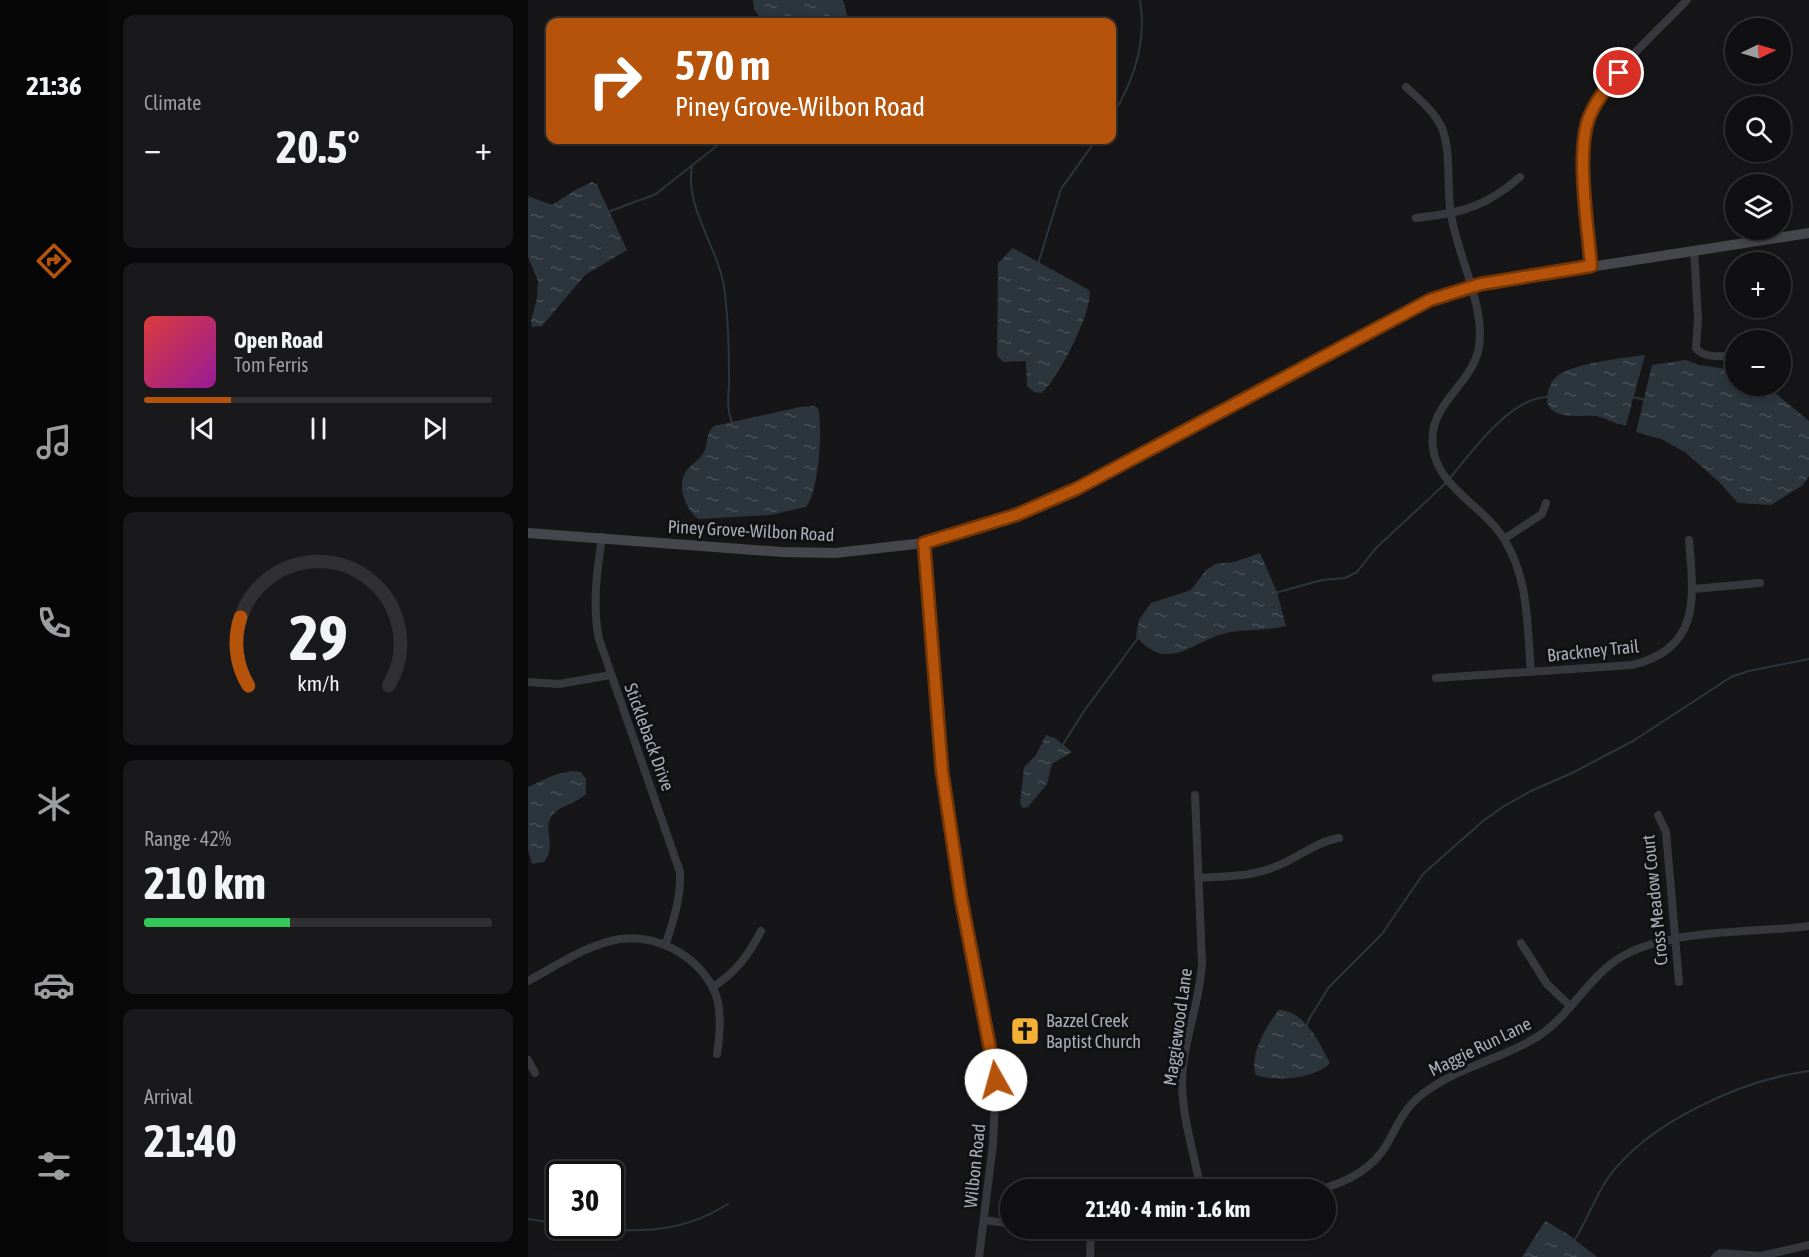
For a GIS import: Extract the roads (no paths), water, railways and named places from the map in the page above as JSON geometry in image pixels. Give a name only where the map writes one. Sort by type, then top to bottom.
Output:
[{"type":"street","points":[[1591,266],[1584,147],[1590,116],[1607,87],[1687,0]]},
{"type":"street","points":[[1406,87],[1430,110],[1441,127],[1447,152],[1451,214],[1479,322],[1477,353],[1466,375],[1439,411],[1433,427],[1432,446],[1442,475],[1482,512],[1504,539],[1518,567],[1524,588],[1531,672]]},
{"type":"street","points":[[1416,218],[1451,214],[1478,207],[1499,195],[1520,177]]},
{"type":"street","name":"Piney Grove-Wilbon Road","points":[[528,532],[813,553],[882,549],[924,543],[1016,515],[1076,489],[1405,312],[1470,286],[1809,233]]},
{"type":"street","points":[[1694,250],[1698,318],[1695,348],[1707,356],[1725,356]]},
{"type":"street","points":[[1504,539],[1542,514],[1546,503]]},
{"type":"street","name":"Stickleback Drive","points":[[602,537],[595,585],[596,624],[611,675],[680,872],[679,901],[666,944]]},
{"type":"street","name":"Brackney Trail","points":[[1436,678],[1632,665],[1652,659],[1667,650],[1685,629],[1691,614],[1693,589],[1689,540]]},
{"type":"street","name":"Wilbon Road","points":[[924,543],[942,771],[961,898],[996,1080],[996,1112],[979,1257]]},
{"type":"street","points":[[1693,589],[1760,583]]},
{"type":"street","points":[[528,682],[559,684],[611,675]]},
{"type":"street","name":"Maggiewood Lane","points":[[1195,795],[1202,976],[1182,1079],[1185,1111],[1200,1179]]},
{"type":"street","name":"Cross Meadow Court","points":[[1658,815],[1666,832],[1679,982]]},
{"type":"street","points":[[1198,878],[1259,872],[1286,862],[1324,840],[1339,838]]},
{"type":"street","name":"Maggie Run Lane","points":[[1336,1184],[1366,1168],[1383,1149],[1407,1108],[1428,1090],[1539,1035],[1602,972],[1621,957],[1645,945],[1676,938],[1809,926]]},
{"type":"street","points":[[712,987],[732,975],[748,956],[761,932]]},
{"type":"street","points":[[528,981],[598,945],[619,939],[641,938],[666,944],[695,965],[712,987],[720,1029],[717,1054]]},
{"type":"street","points":[[1521,943],[1547,984],[1570,1006]]},
{"type":"street","points":[[528,1060],[535,1073]]},
{"type":"street","points":[[985,1220],[1000,1222]]},
{"type":"street","points":[[1090,1239],[1090,1257]]},
{"type":"street","points":[[1715,1257],[1726,1253],[1761,1256],[1809,1245]]},
{"type":"water","points":[[753,0],[843,0],[848,18],[760,18],[754,9]]},
{"type":"water","points":[[592,182],[597,185],[627,250],[585,275],[542,326],[532,327],[538,281],[528,257],[528,196],[552,205]]},
{"type":"water","points":[[1013,248],[1089,290],[1086,312],[1073,344],[1056,376],[1041,393],[1034,392],[1027,386],[1026,361],[1004,362],[997,356],[998,263]]},
{"type":"water","points":[[1645,355],[1626,425],[1596,416],[1559,414],[1550,409],[1548,393],[1552,381],[1560,374],[1589,364]]},
{"type":"water","points":[[1686,360],[1699,365],[1725,369],[1725,396],[1779,396],[1809,421],[1809,476],[1803,485],[1771,505],[1738,503],[1719,482],[1685,452],[1661,439],[1636,432],[1652,365]]},
{"type":"water","points":[[814,406],[818,408],[819,418],[819,459],[814,487],[806,507],[770,515],[699,519],[694,516],[684,498],[683,478],[687,470],[704,452],[709,432],[714,426]]},
{"type":"water","points":[[1260,553],[1277,592],[1286,626],[1231,632],[1171,654],[1160,653],[1148,648],[1136,636],[1139,620],[1151,603],[1191,590],[1206,570],[1215,564],[1234,562]]},
{"type":"water","points":[[1046,735],[1055,738],[1072,752],[1052,764],[1047,784],[1028,807],[1023,808],[1020,804],[1024,767],[1036,755]]},
{"type":"water","points":[[572,771],[581,772],[586,779],[586,794],[554,813],[548,827],[550,844],[548,856],[544,862],[532,864],[528,850],[528,787],[554,775]]},
{"type":"water","points":[[1279,1010],[1288,1012],[1304,1022],[1316,1037],[1330,1063],[1315,1073],[1295,1078],[1256,1075],[1255,1059],[1260,1041]]},
{"type":"water","points":[[1545,1221],[1566,1233],[1597,1257],[1522,1257]]},
{"type":"waterway","points":[[1116,110],[1127,89],[1137,61],[1142,31],[1140,0]]},
{"type":"waterway","points":[[608,212],[656,194],[719,144]]},
{"type":"waterway","points":[[1038,264],[1061,189],[1093,144]]},
{"type":"waterway","points":[[692,166],[693,198],[717,261],[725,294],[729,343],[728,404],[732,422]]},
{"type":"waterway","points":[[1450,478],[1507,415],[1521,405],[1535,399],[1549,397]]},
{"type":"waterway","points":[[1633,397],[1645,400]]},
{"type":"waterway","points":[[1275,593],[1322,580],[1345,578],[1357,572],[1376,548],[1447,482]]},
{"type":"waterway","points":[[1062,746],[1084,711],[1138,638]]},
{"type":"waterway","points":[[1306,1028],[1329,987],[1382,934],[1423,874],[1483,821],[1531,791],[1572,773],[1633,741],[1731,677],[1809,659]]},
{"type":"waterway","points":[[1573,1242],[1608,1178],[1625,1158],[1647,1139],[1698,1107],[1727,1094],[1783,1076],[1809,1071]]},
{"type":"waterway","points":[[624,1230],[670,1227],[709,1215],[728,1204]]},
{"type":"waterway","points":[[528,1219],[546,1222]]},
{"type":"place","name":"Bazzel Creek Baptist Church","points":[[1025,1031]]}]
